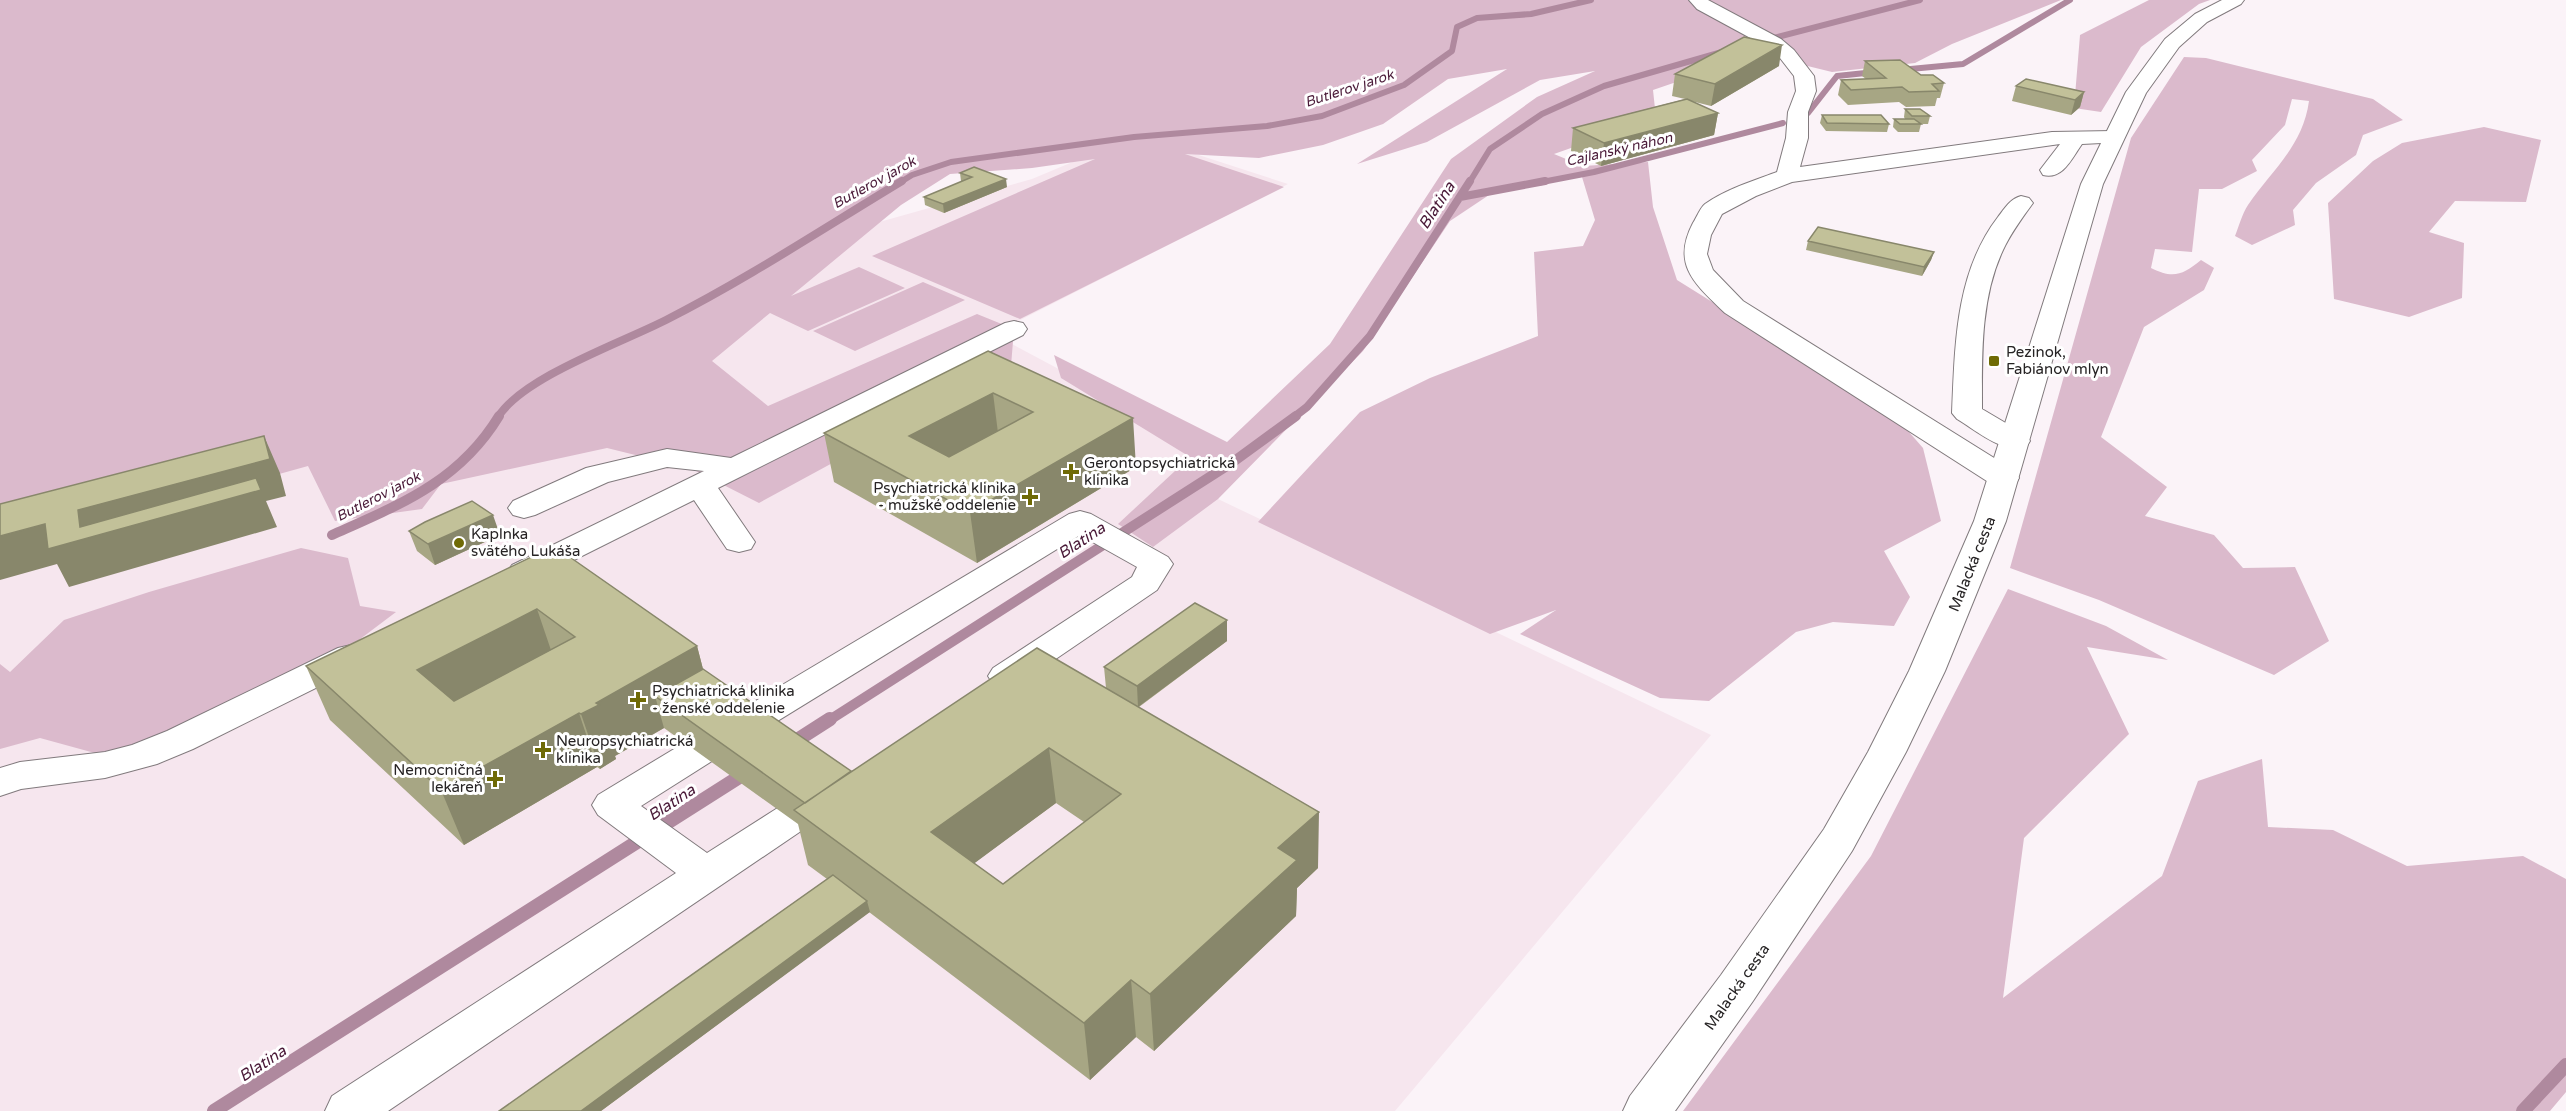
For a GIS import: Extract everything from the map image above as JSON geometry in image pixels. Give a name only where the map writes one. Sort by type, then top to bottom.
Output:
[{"type":"main road","points":[[1698,0],[1703,5],[1767,38],[1800,70],[1806,84],[1798,112],[1794,156],[1787,176]]},
{"type":"main road","name":"Malacká cesta","points":[[1647,1111],[1737,988],[1838,840],[1887,752],[1927,671],[1973,567],[2004,478],[2080,219],[2113,137],[2136,92],[2172,43],[2201,18],[2235,0]]},
{"type":"main road","points":[[2004,478],[1742,313],[1715,289],[1701,271],[1695,254],[1700,235],[1712,210],[1748,191],[1787,176],[2052,138],[2113,137]]},
{"type":"main road","points":[[2050,170],[2076,138]]},
{"type":"main road","points":[[2015,441],[1967,413],[1967,402],[1970,325],[1982,265],[2005,221],[2021,203]]},
{"type":"main road","points":[[498,584],[1014,329]]},
{"type":"main road","points":[[524,508],[597,475],[667,458],[736,468]]},
{"type":"main road","points":[[700,486],[739,542]]},
{"type":"main road","points":[[745,724],[1080,521],[1156,564],[1145,583],[976,695]]},
{"type":"main road","points":[[0,782],[20,776],[105,765],[143,755],[180,740],[381,642]]},
{"type":"main road","points":[[692,864],[612,805],[698,752]]},
{"type":"main road","points":[[349,1111],[692,864],[790,819]]},
{"type":"shaded area","points":[[0,0],[2061,0],[1952,44],[1915,63],[1832,72],[1758,54],[1653,90],[1656,118],[1554,154],[1583,166],[1648,162],[1653,207],[1677,280],[1895,416],[1923,448],[1941,521],[1884,551],[1910,597],[1894,626],[1833,622],[1796,632],[1709,701],[1660,698],[1520,634],[1556,610],[1490,634],[1258,522],[1360,412],[1430,378],[1538,336],[1534,252],[1583,246],[1595,220],[1582,177],[1501,187],[1450,221],[1363,351],[1218,499],[1153,547],[1118,524],[1190,457],[1061,378],[1054,355],[1227,442],[1330,344],[1451,159],[1537,97],[1595,71],[1540,80],[1427,142],[1357,164],[1507,69],[1448,79],[1383,124],[1323,145],[1259,158],[1185,154],[1284,187],[1020,319],[872,256],[1095,159],[1032,168],[950,174],[901,205],[791,296],[859,267],[905,288],[808,331],[770,313],[712,361],[768,406],[977,314],[1014,329],[1011,366],[759,503],[692,469],[607,448],[441,484],[422,509],[335,521],[308,466],[0,551]]},
{"type":"shaded area","points":[[2149,0],[2210,0],[2199,4],[2141,47],[2101,112],[2074,108],[2080,35]]},
{"type":"shaded area","points":[[2184,57],[2206,58],[2373,99],[2403,120],[2363,135],[2356,155],[2316,183],[2293,210],[2295,225],[2252,245],[2235,236],[2242,216],[2293,144],[2306,117],[2309,101],[2292,99],[2285,125],[2252,160],[2257,171],[2222,189],[2199,189],[2192,252],[2155,249],[2151,268],[2166,274],[2178,274],[2201,260],[2214,268],[2204,290],[2144,327],[2101,437],[2167,487],[2145,516],[2214,535],[2243,568],[2295,567],[2329,641],[2274,675],[2099,600],[2010,568],[2131,138]]},
{"type":"shaded area","points":[[2484,127],[2541,140],[2526,202],[2455,201],[2429,232],[2464,243],[2462,298],[2409,317],[2334,299],[2328,203],[2373,161],[2402,143]]},
{"type":"shaded area","points":[[1137,135],[1288,184],[993,334],[1233,462],[1218,499],[1711,735],[1395,1111],[0,1111],[0,521],[787,248],[1032,179]]},
{"type":"shaded area","points":[[923,282],[965,300],[855,351],[813,331]]},
{"type":"shaded area","points":[[301,548],[348,558],[360,606],[396,612],[331,661],[205,731],[102,755],[40,738],[0,749],[0,664],[10,672],[64,620],[149,592]]},
{"type":"shaded area","points":[[2008,589],[2106,626],[2168,660],[2087,647],[2129,734],[2024,838],[2003,998],[2162,876],[2198,781],[2262,759],[2268,827],[2333,830],[2407,866],[2523,856],[2566,879],[2566,1092],[2550,1111],[1683,1111],[1871,856]]},
{"type":"building","points":[[1744,37],[1782,45],[1715,84],[1675,74]]},
{"type":"building","points":[[1900,60],[1921,75],[1933,75],[1944,83],[1932,84],[1939,91],[1909,92],[1902,87],[1851,90],[1841,80],[1886,78],[1865,61]]},
{"type":"building","points":[[2026,79],[2084,92],[2075,100],[2016,86]]},
{"type":"building","points":[[1687,99],[1718,113],[1604,143],[1573,128]]},
{"type":"building","points":[[1905,109],[1920,109],[1930,116],[1912,116]]},
{"type":"building","points":[[1822,115],[1881,115],[1889,124],[1827,123]]},
{"type":"building","points":[[1894,119],[1914,119],[1921,124],[1900,124]]},
{"type":"building","points":[[974,167],[1006,179],[943,204],[924,197],[972,177],[960,173]]},
{"type":"building","points":[[1818,227],[1934,252],[1924,267],[1808,241]]},
{"type":"building","points":[[988,351],[1133,418],[970,512],[824,433]],"holes":[[[993,393],[1033,412],[949,457],[909,436]]]},
{"type":"building","points":[[264,436],[270,459],[78,510],[80,527],[256,478],[261,490],[48,549],[45,524],[0,536],[0,504]]},
{"type":"building","points":[[472,501],[493,515],[428,544],[409,531],[425,522]]},
{"type":"building","points":[[554,546],[697,646],[596,703],[599,705],[579,713],[441,790],[306,666]],"holes":[[[537,609],[575,637],[454,701],[417,670]]]},
{"type":"building","points":[[1195,603],[1227,620],[1137,686],[1104,667]]},
{"type":"building","points":[[1037,648],[1319,812],[1278,848],[1297,860],[1150,994],[1131,980],[1084,1023],[794,810]],"holes":[[[1049,748],[1121,794],[1003,884],[931,832]]]},
{"type":"building","points":[[703,669],[851,771],[805,803],[655,696]]},
{"type":"building","points":[[833,875],[867,901],[581,1111],[499,1111]]},
{"type":"waterway","name":"Butlerov jarok","points":[[899,183],[912,175],[951,162],[1134,137],[1267,126],[1322,116],[1404,85],[1452,51],[1457,27],[1477,18],[1531,14],[1591,0]]},
{"type":"waterway","name":"Blatina","points":[[1766,40],[1920,0]]},
{"type":"waterway","name":"Cajlanský náhon","points":[[1900,70],[1963,64],[2070,0]]},
{"type":"waterway","name":"Blatina","points":[[1469,183],[1490,149],[1542,114],[1604,86],[1722,52]]},
{"type":"waterway","name":"Cajlanský náhon","points":[[1808,113],[1837,76],[1875,72]]},
{"type":"waterway","name":"Cajlanský náhon","points":[[1537,183],[1594,172],[1783,123]]},
{"type":"waterway","name":"Butlerov jarok","points":[[498,417],[528,388],[550,375],[696,304],[902,181]]},
{"type":"waterway","name":"Blatina","points":[[1294,417],[1307,407],[1370,336],[1470,181]]},
{"type":"waterway","name":"Cajlanský náhon","points":[[1460,197],[1545,181]]},
{"type":"waterway","name":"Butlerov jarok","points":[[332,535],[404,502],[446,475],[483,439],[499,416]]},
{"type":"waterway","name":"Blatina","points":[[828,721],[1233,462],[1296,416]]},
{"type":"waterway","name":"Blatina","points":[[791,744],[830,719]]},
{"type":"waterway","name":"Blatina","points":[[214,1111],[747,772]]},
{"type":"waterway","points":[[2523,1111],[2566,1065]]},
{"type":"place","name":"Pezinok, Fabiánov mlyn","points":[[1994,361]]},
{"type":"place","name":"Gerontopsychiatrická klinika","points":[[1071,472]]},
{"type":"place","name":"Psychiatrická klinika - mužské oddelenie","points":[[1030,497]]},
{"type":"place","name":"Kaplnka svätého Lukáša","points":[[459,543]]},
{"type":"place","name":"Psychiatrická klinika - ženské oddelenie","points":[[638,700]]},
{"type":"place","name":"Neuropsychiatrická klinika","points":[[543,750]]},
{"type":"place","name":"Nemocničná lekáreň","points":[[495,779]]}]
